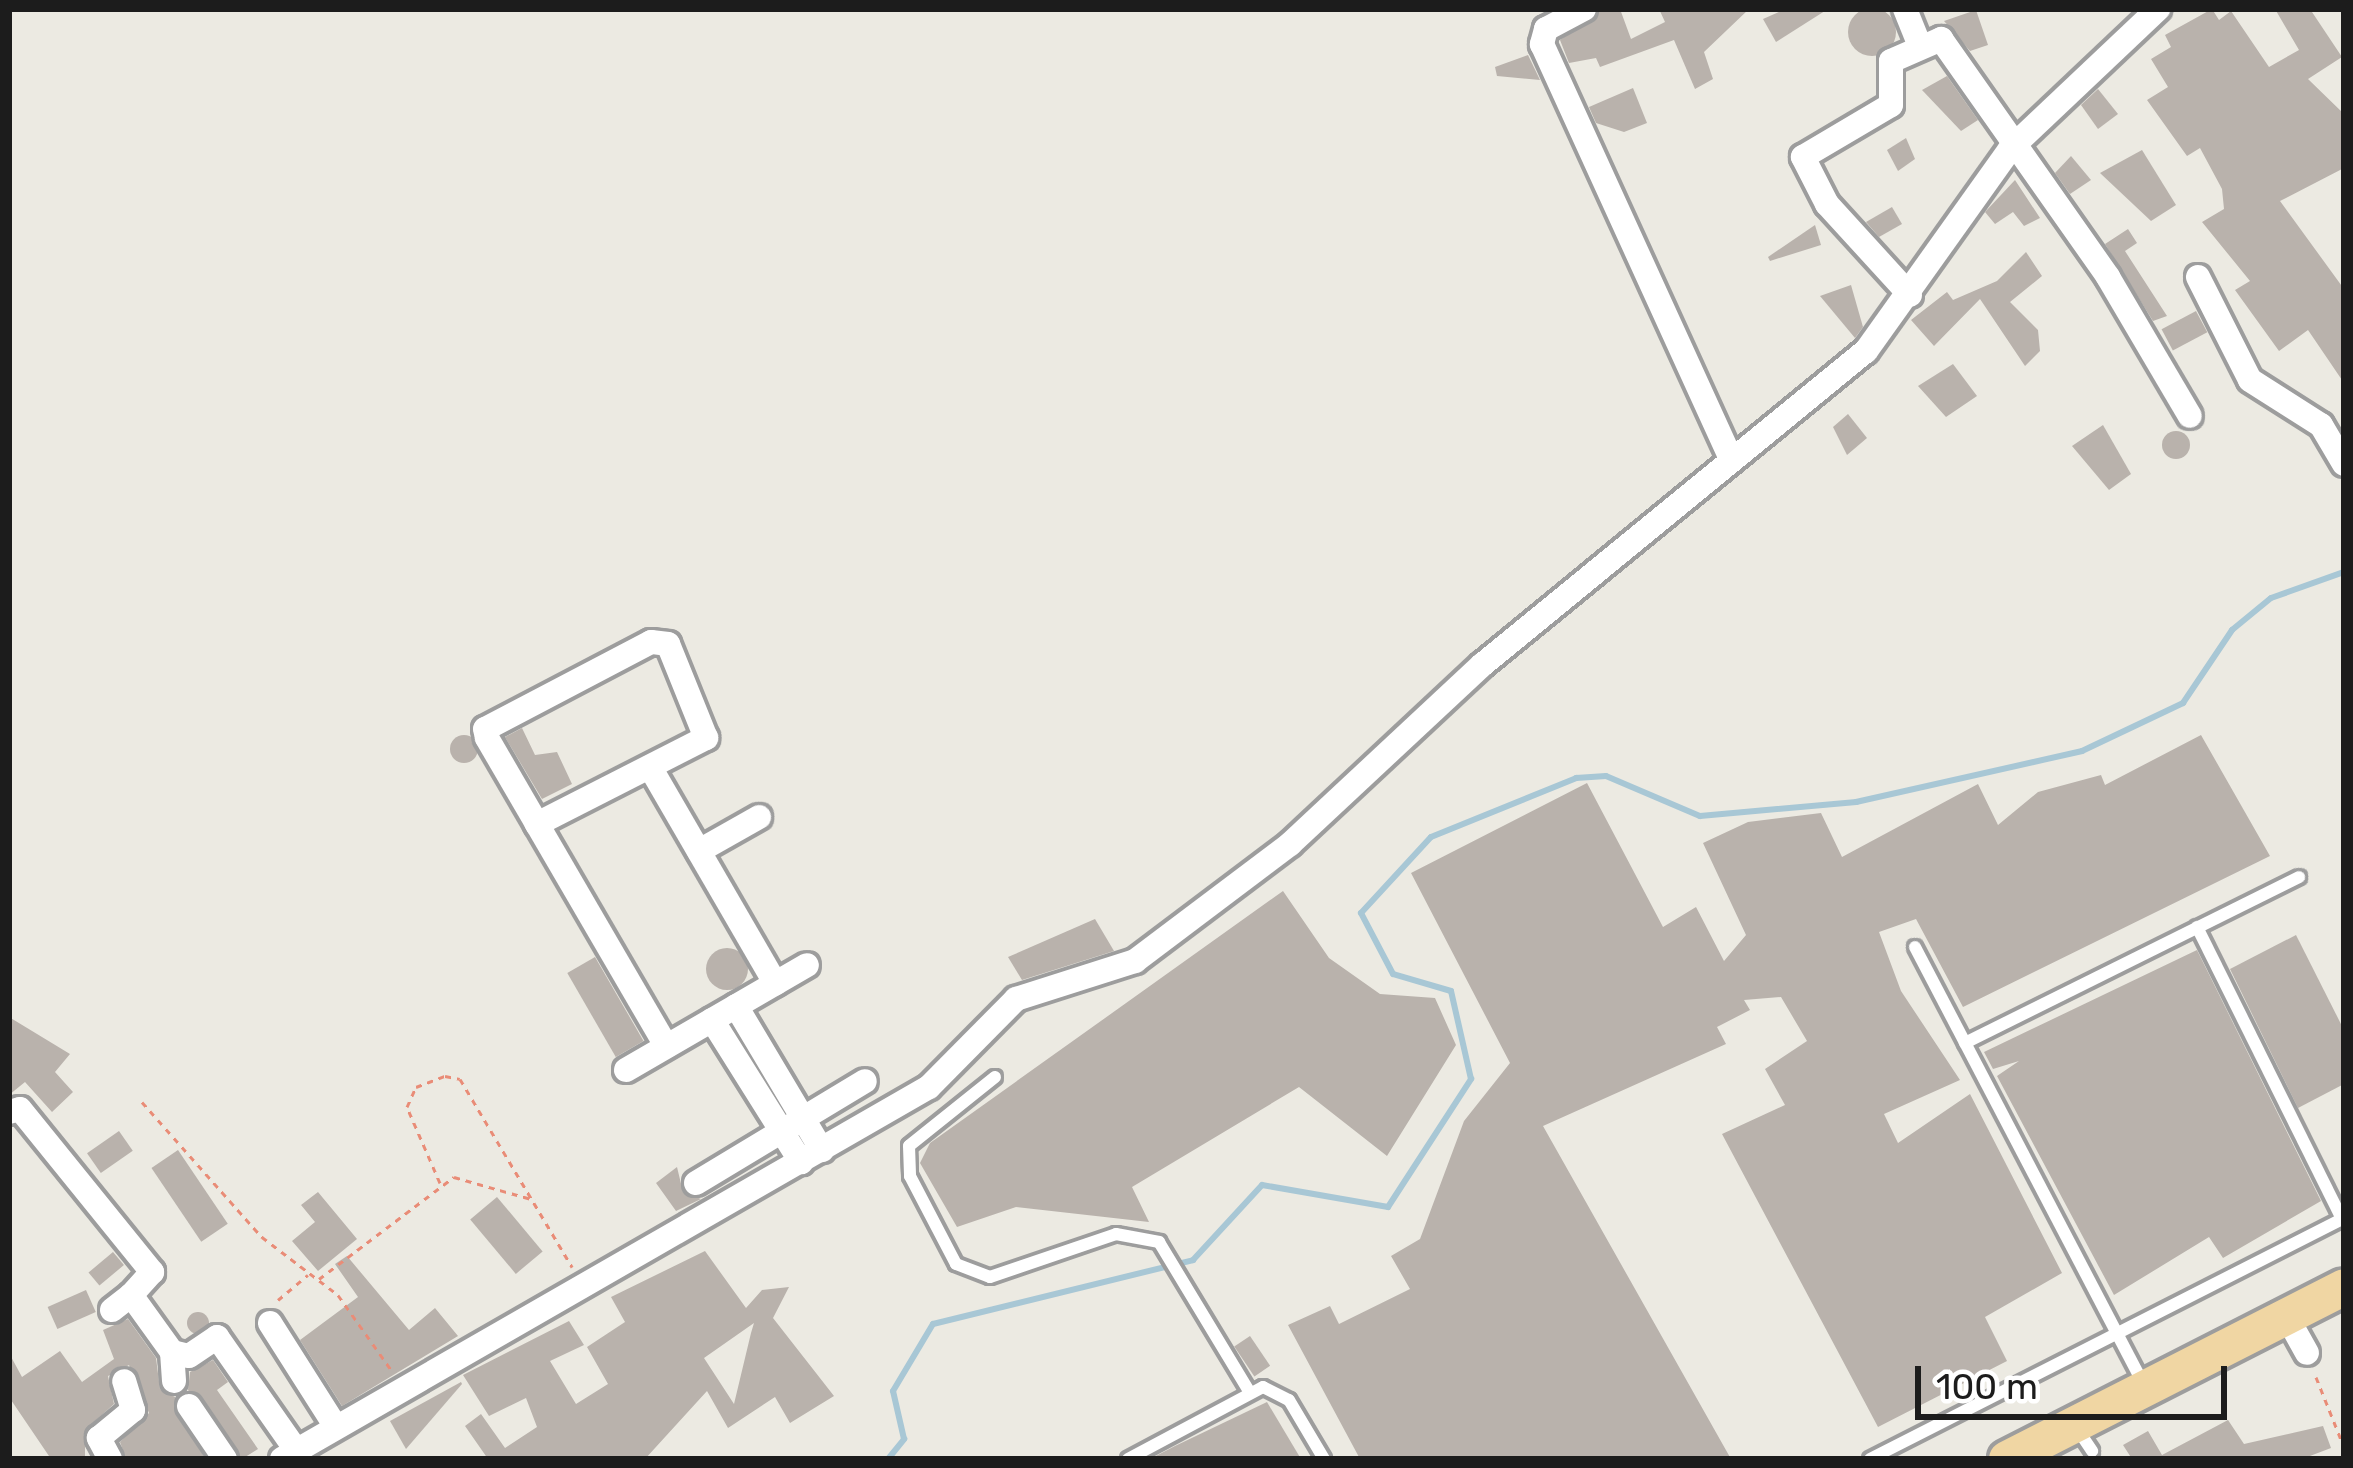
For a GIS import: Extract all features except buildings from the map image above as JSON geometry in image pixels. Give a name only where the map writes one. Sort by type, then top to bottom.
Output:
[{"type":"main road","points":[[2007,1459],[2084,1438],[2146,1389],[2299,1338],[2344,1287]]},
{"type":"street","points":[[1584,9],[1546,29],[1542,44],[1731,459]]},
{"type":"street","points":[[1905,9],[1920,46]]},
{"type":"street","points":[[9,1112],[20,1109],[152,1272],[122,1303],[172,1352],[189,1356],[217,1337],[289,1455],[587,1288],[943,1078],[1016,999],[1155,948],[1334,808],[1482,665],[1866,351],[1910,296],[2010,149],[2158,9]]},
{"type":"street","points":[[1910,296],[1827,204],[1803,157],[1892,105],[1891,61],[1920,46],[1946,42],[2010,149],[2096,259],[2190,416]]},
{"type":"street","points":[[2198,277],[2250,380],[2321,425],[2344,464]]},
{"type":"street","points":[[537,824],[708,733],[660,640],[490,721],[487,738],[666,1046]]},
{"type":"street","points":[[650,767],[775,983]]},
{"type":"street","points":[[698,851],[759,817]]},
{"type":"street","points":[[626,1070],[807,964]]},
{"type":"street","points":[[736,1006],[792,1125]]},
{"type":"street","points":[[712,1020],[812,1156]]},
{"type":"street","points":[[696,1183],[865,1082]]},
{"type":"street","points":[[270,1323],[336,1427]]},
{"type":"street","points":[[172,1352],[174,1382]]},
{"type":"street","points":[[110,1459],[98,1443],[133,1411],[124,1381]]},
{"type":"street","points":[[189,1406],[225,1459]]},
{"type":"lane","points":[[1965,1043],[2299,877]]},
{"type":"lane","points":[[1870,1459],[2342,1220],[2197,928]]},
{"type":"lane","points":[[1915,947],[2146,1389]]},
{"type":"lane","points":[[995,1077],[909,1146],[910,1176],[956,1264],[990,1277],[1116,1234],[1170,1253],[1250,1393]]},
{"type":"lane","points":[[1128,1459],[1250,1393],[1282,1393],[1324,1459]]},
{"type":"path","points":[[440,1183],[406,1107],[416,1088],[446,1076],[460,1079],[538,1200],[587,1288]]},
{"type":"path","points":[[142,1102],[318,1280],[404,1389]]},
{"type":"path","points":[[318,1280],[440,1183],[473,1180],[538,1200]]},
{"type":"path","points":[[270,1323],[273,1305],[310,1274]]},
{"type":"path","points":[[2299,1338],[2344,1447]]},
{"type":"waterway","points":[[888,1459],[904,1439],[893,1391],[933,1324],[1193,1260],[1262,1185],[1388,1207],[1471,1079],[1451,991],[1393,974],[1361,913],[1431,837],[1576,778],[1606,776],[1700,816],[1856,802],[2082,751],[2183,703],[2232,630],[2271,598],[2344,572]]}]
